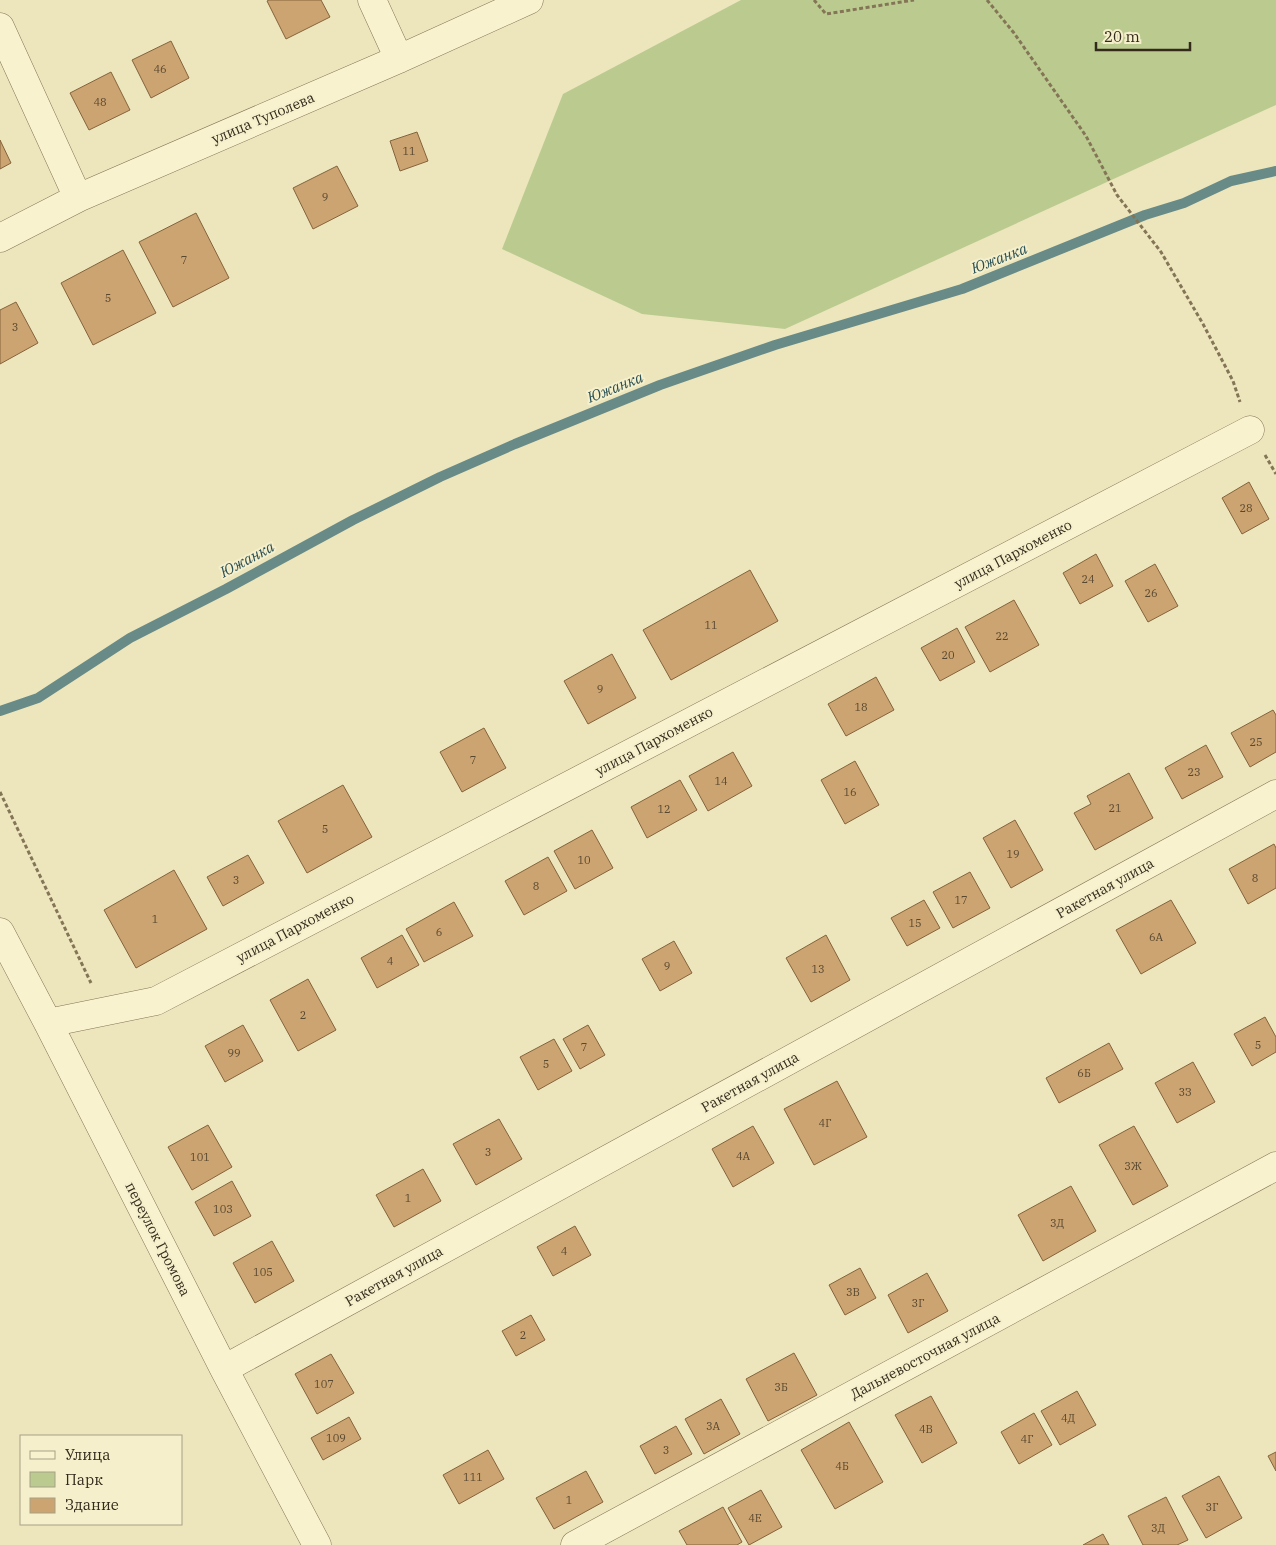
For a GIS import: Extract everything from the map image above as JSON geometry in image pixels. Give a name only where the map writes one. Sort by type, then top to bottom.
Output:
[{"type":"street","points":[[372,0],[398,59]]},
{"type":"street","name":"улица Туполева","points":[[0,238],[78,198],[398,59],[528,0]]},
{"type":"street","points":[[0,27],[78,198]]},
{"type":"street","name":"улица Пархоменко","points":[[48,1023],[156,1001],[1250,430]]},
{"type":"street","name":"Ракетная улица","points":[[224,1369],[1276,794]]},
{"type":"street","name":"переулок Громова","points":[[0,932],[224,1369],[317,1545]]},
{"type":"street","name":"Дальневосточная улица","points":[[575,1545],[1276,1166]]},
{"type":"path","points":[[814,0],[826,14],[914,0]]},
{"type":"path","points":[[987,0],[1014,33],[1086,136],[1117,195],[1161,252],[1203,324],[1233,381],[1250,430],[1276,474]]},
{"type":"path","points":[[0,792],[105,1011]]},
{"type":"green space","points":[[741,0],[1276,0],[1276,105],[785,329],[642,314],[502,249],[563,94]]},
{"type":"building","points":[[321,0],[330,17],[286,39],[267,1]]},
{"type":"building","points":[[171,41],[189,78],[151,98],[132,60]]},
{"type":"building","points":[[111,72],[130,110],[89,130],[70,93]]},
{"type":"building","points":[[417,132],[428,161],[400,171],[390,141]]},
{"type":"building","points":[[0,140],[11,163],[0,169]]},
{"type":"building","points":[[337,166],[358,206],[313,229],[293,188]]},
{"type":"building","points":[[196,213],[229,278],[173,307],[139,242]]},
{"type":"building","points":[[123,250],[156,313],[93,345],[61,283]]},
{"type":"building","points":[[16,302],[38,343],[0,364],[0,310]]},
{"type":"building","points":[[1249,482],[1269,519],[1242,534],[1222,498]]},
{"type":"building","points":[[1096,554],[1113,586],[1080,604],[1063,573]]},
{"type":"building","points":[[1155,564],[1178,606],[1148,622],[1125,581]]},
{"type":"building","points":[[750,570],[778,621],[671,680],[643,630]]},
{"type":"building","points":[[1014,600],[1039,645],[990,672],[965,627]]},
{"type":"building","points":[[957,628],[975,662],[940,681],[921,648]]},
{"type":"building","points":[[612,654],[636,698],[588,724],[564,681]]},
{"type":"building","points":[[876,677],[894,710],[846,736],[828,704]]},
{"type":"building","points":[[1273,710],[1276,715],[1276,752],[1250,767],[1231,733]]},
{"type":"building","points":[[484,728],[506,768],[462,792],[440,752]]},
{"type":"building","points":[[1206,745],[1223,777],[1182,799],[1165,768]]},
{"type":"building","points":[[733,752],[752,786],[708,811],[689,776]]},
{"type":"building","points":[[855,761],[879,805],[845,824],[821,780]]},
{"type":"building","points":[[1129,773],[1153,818],[1095,850],[1074,813],[1091,804],[1087,796]]},
{"type":"building","points":[[680,780],[697,810],[647,838],[631,807]]},
{"type":"building","points":[[343,785],[372,837],[307,873],[278,821]]},
{"type":"building","points":[[1015,820],[1043,870],[1011,888],[983,838]]},
{"type":"building","points":[[592,830],[613,868],[575,889],[554,851]]},
{"type":"building","points":[[1274,844],[1276,848],[1276,888],[1248,904],[1229,869]]},
{"type":"building","points":[[248,855],[264,883],[223,906],[207,877]]},
{"type":"building","points":[[548,857],[567,891],[524,915],[505,881]]},
{"type":"building","points":[[174,870],[207,929],[136,968],[104,910]]},
{"type":"building","points":[[970,872],[990,908],[953,928],[933,892]]},
{"type":"building","points":[[924,900],[940,928],[907,946],[891,918]]},
{"type":"building","points":[[1171,900],[1196,943],[1141,974],[1116,930]]},
{"type":"building","points":[[454,902],[473,936],[424,962],[406,929]]},
{"type":"building","points":[[402,935],[419,965],[377,988],[361,958]]},
{"type":"building","points":[[826,935],[850,980],[811,1002],[786,958]]},
{"type":"building","points":[[674,941],[692,973],[660,991],[642,959]]},
{"type":"building","points":[[308,979],[336,1030],[298,1051],[270,1000]]},
{"type":"building","points":[[1265,1017],[1276,1037],[1276,1052],[1252,1066],[1234,1034]]},
{"type":"building","points":[[243,1025],[263,1061],[225,1082],[205,1046]]},
{"type":"building","points":[[588,1025],[605,1055],[580,1069],[563,1039]]},
{"type":"building","points":[[554,1039],[572,1071],[538,1090],[520,1057]]},
{"type":"building","points":[[1109,1043],[1123,1069],[1059,1103],[1046,1078]]},
{"type":"building","points":[[1193,1062],[1215,1102],[1177,1123],[1155,1083]]},
{"type":"building","points":[[837,1081],[867,1137],[814,1165],[784,1109]]},
{"type":"building","points":[[499,1119],[522,1159],[476,1185],[453,1144]]},
{"type":"building","points":[[208,1125],[232,1167],[192,1190],[168,1147]]},
{"type":"building","points":[[753,1126],[774,1163],[733,1187],[712,1149]]},
{"type":"building","points":[[1134,1126],[1168,1186],[1133,1205],[1099,1145]]},
{"type":"building","points":[[423,1169],[441,1201],[394,1227],[376,1195]]},
{"type":"building","points":[[232,1181],[251,1216],[214,1236],[195,1202]]},
{"type":"building","points":[[1071,1186],[1096,1231],[1043,1261],[1018,1215]]},
{"type":"building","points":[[575,1226],[591,1255],[553,1276],[537,1247]]},
{"type":"building","points":[[272,1241],[294,1281],[255,1303],[233,1263]]},
{"type":"building","points":[[860,1268],[876,1298],[845,1315],[829,1285]]},
{"type":"building","points":[[927,1273],[948,1311],[908,1333],[888,1295]]},
{"type":"building","points":[[531,1315],[545,1340],[516,1356],[502,1331]]},
{"type":"building","points":[[794,1353],[817,1395],[768,1421],[746,1379]]},
{"type":"building","points":[[331,1354],[354,1393],[317,1414],[295,1374]]},
{"type":"building","points":[[1077,1391],[1096,1425],[1060,1445],[1041,1411]]},
{"type":"building","points":[[931,1396],[957,1443],[922,1463],[895,1415]]},
{"type":"building","points":[[721,1399],[740,1434],[704,1454],[685,1419]]},
{"type":"building","points":[[1034,1413],[1052,1445],[1019,1464],[1001,1432]]},
{"type":"building","points":[[349,1417],[361,1439],[323,1460],[311,1438]]},
{"type":"building","points":[[849,1422],[883,1482],[835,1509],[801,1450]]},
{"type":"building","points":[[676,1426],[692,1454],[655,1474],[640,1446]]},
{"type":"building","points":[[488,1450],[504,1479],[459,1504],[443,1475]]},
{"type":"building","points":[[1276,1452],[1276,1471],[1268,1456]]},
{"type":"building","points":[[586,1471],[603,1502],[554,1529],[536,1498]]},
{"type":"building","points":[[1219,1476],[1242,1518],[1206,1538],[1182,1496]]},
{"type":"building","points":[[761,1490],[782,1527],[749,1545],[728,1508]]},
{"type":"building","points":[[1166,1497],[1188,1540],[1177,1545],[1143,1545],[1128,1516]]},
{"type":"building","points":[[723,1507],[742,1542],[737,1545],[687,1545],[679,1531]]},
{"type":"building","points":[[1103,1534],[1109,1545],[1083,1545]]},
{"type":"waterway","name":"Южанка","points":[[0,711],[38,698],[130,638],[226,589],[353,520],[440,477],[515,444],[660,385],[775,345],[962,289],[1145,215],[1184,203],[1231,181],[1276,171]]}]
